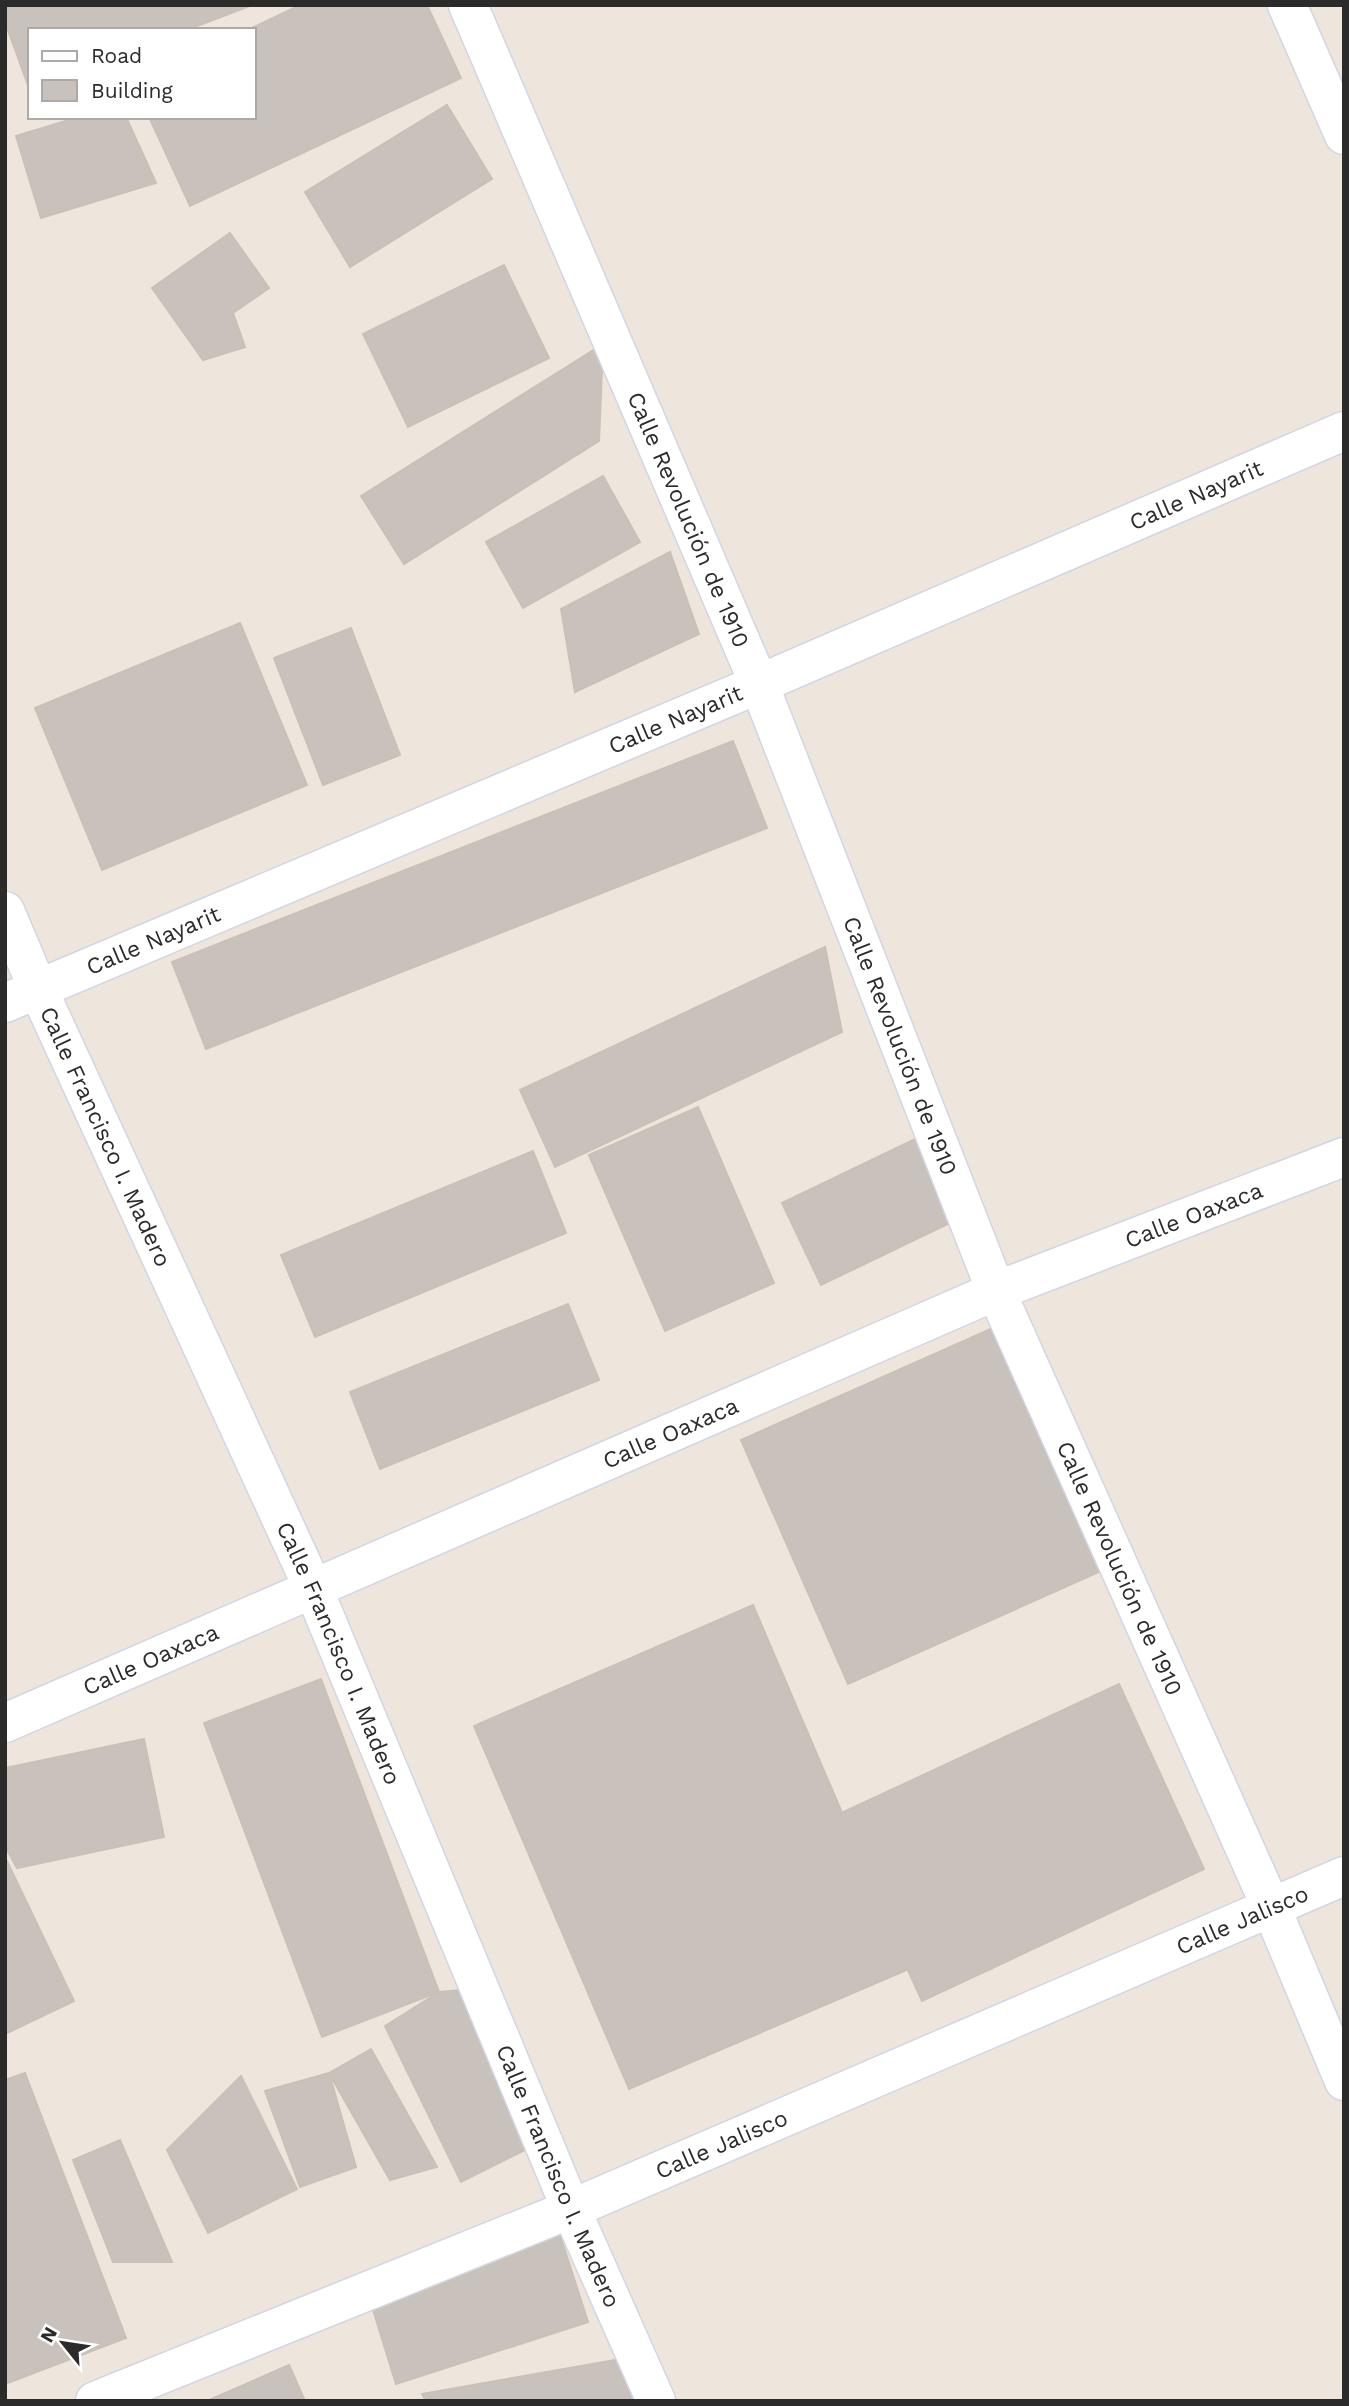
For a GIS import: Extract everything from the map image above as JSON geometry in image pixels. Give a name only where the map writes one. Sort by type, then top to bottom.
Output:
[{"type":"street","name":"Calle Revolución de 1910","points":[[468,5],[759,684],[996,1291],[1271,1907],[1344,2081]]},
{"type":"street","points":[[1287,5],[1344,135]]},
{"type":"street","name":"Calle Nayarit","points":[[22,996],[759,684],[1344,431]]},
{"type":"street","name":"Calle Francisco I. Madero","points":[[5,911],[22,996],[313,1588],[571,2209],[656,2401]]},
{"type":"street","name":"Calle Oaxaca","points":[[5,1723],[996,1291],[1344,1157]]},
{"type":"street","name":"Calle Jalisco","points":[[95,2401],[571,2209],[1344,1876]]},
{"type":"building","points":[[5,5],[252,5],[192,28],[28,28],[28,85],[5,22]]},
{"type":"building","points":[[300,5],[427,5],[461,78],[190,206],[150,119],[256,119],[256,28],[252,28]]},
{"type":"building","points":[[447,105],[492,179],[350,267],[305,192]]},
{"type":"building","points":[[72,119],[127,119],[156,183],[41,218],[16,136]]},
{"type":"building","points":[[230,233],[269,288],[233,313],[245,347],[203,360],[152,288]]},
{"type":"building","points":[[504,265],[549,358],[408,427],[363,334]]},
{"type":"building","points":[[603,344],[599,441],[404,564],[361,496]]},
{"type":"building","points":[[603,476],[640,542],[523,608],[486,542]]},
{"type":"building","points":[[670,552],[699,634],[575,692],[561,609]]},
{"type":"building","points":[[240,623],[307,785],[102,870],[35,708]]},
{"type":"building","points":[[351,628],[400,755],[323,785],[274,658]]},
{"type":"building","points":[[733,741],[767,828],[206,1049],[172,962]]},
{"type":"building","points":[[825,947],[842,1032],[555,1167],[520,1090]]},
{"type":"building","points":[[698,1107],[774,1283],[665,1331],[589,1155]]},
{"type":"building","points":[[917,1138],[956,1220],[821,1285],[782,1203]]},
{"type":"building","points":[[533,1151],[566,1233],[315,1337],[281,1255]]},
{"type":"building","points":[[568,1304],[599,1380],[380,1469],[350,1392]]},
{"type":"building","points":[[995,1327],[1101,1571],[848,1684],[741,1440]]},
{"type":"building","points":[[753,1605],[909,1969],[629,2089],[474,1726]]},
{"type":"building","points":[[321,1679],[439,1992],[322,2037],[204,1723]]},
{"type":"building","points":[[1119,1684],[1204,1869],[922,2001],[837,1815]]},
{"type":"building","points":[[144,1739],[164,1837],[17,1868],[5,1846],[5,1768]]},
{"type":"building","points":[[5,1857],[74,2001],[5,2034]]},
{"type":"building","points":[[461,1990],[537,2144],[461,2182],[385,2026],[439,1992]]},
{"type":"building","points":[[371,2049],[437,2167],[390,2180],[329,2073]]},
{"type":"building","points":[[25,2073],[126,2338],[5,2384],[5,2080]]},
{"type":"building","points":[[329,2073],[356,2167],[300,2187],[265,2091]]},
{"type":"building","points":[[241,2076],[297,2189],[208,2233],[167,2150]]},
{"type":"building","points":[[120,2140],[172,2262],[113,2262],[73,2160]]},
{"type":"building","points":[[560,2235],[588,2322],[396,2384],[369,2297]]},
{"type":"building","points":[[626,2358],[649,2401],[426,2401],[422,2394]]},
{"type":"building","points":[[289,2365],[305,2401],[207,2401]]}]
